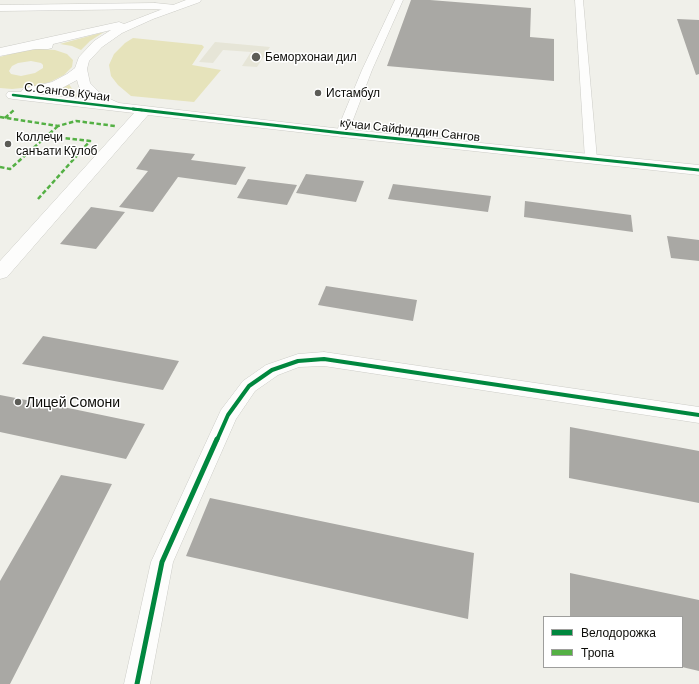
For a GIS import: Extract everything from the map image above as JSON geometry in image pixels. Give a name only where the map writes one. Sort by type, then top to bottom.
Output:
[{"type":"street","points":[[6,95],[37,91],[56,85],[72,77],[98,44],[118,32],[149,18],[196,0]]},
{"type":"street","points":[[342,133],[367,70],[398,0]]},
{"type":"street","points":[[579,0],[591,159]]},
{"type":"street","points":[[0,8],[155,6],[175,8]]},
{"type":"street","points":[[0,52],[149,18]]},
{"type":"street","points":[[35,45],[53,45],[70,49],[78,53],[82,64],[84,84],[98,99],[119,108]]},
{"type":"street","name":"С.Сангов Кӯчаи","points":[[6,95],[119,108]]},
{"type":"street","name":"кӯчаи Сайфиддин Сангов","points":[[119,108],[699,170]]},
{"type":"street","points":[[0,273],[144,111]]},
{"type":"street","points":[[137,684],[162,562],[228,415],[249,386],[272,370],[298,361],[324,359],[699,415]]},
{"type":"shaded area","points":[[104,32],[90,41],[81,50],[72,46],[60,44]]},
{"type":"shaded area","points":[[133,38],[202,45],[204,47],[192,65],[221,70],[194,102],[131,96],[118,85],[111,76],[109,65],[114,54],[125,43]]},
{"type":"shaded area","name":"Беморхонаи дил","points":[[215,42],[270,47],[257,67],[242,66],[251,52],[223,50],[213,63],[199,62]]},
{"type":"shaded area","points":[[39,49],[55,50],[67,54],[73,60],[72,67],[64,75],[50,82],[32,87],[12,89],[0,88],[0,57],[21,51]],"holes":[[[31,61],[41,63],[43,68],[35,73],[21,76],[11,74],[9,71],[12,66],[18,63]]]},
{"type":"shaded area","points":[[68,83],[78,97],[41,93],[55,89]]},
{"type":"building","points":[[411,0],[430,0],[531,8],[530,37],[554,39],[554,81],[387,66]]},
{"type":"building","points":[[677,19],[699,20],[699,74],[696,75]]},
{"type":"building","points":[[150,149],[195,154],[191,160],[246,167],[236,185],[178,177],[153,212],[119,207],[148,171],[136,169]]},
{"type":"building","points":[[306,174],[364,181],[356,202],[296,193]]},
{"type":"building","points":[[248,179],[297,185],[287,205],[237,198]]},
{"type":"building","points":[[393,184],[491,196],[488,212],[388,199]]},
{"type":"building","points":[[525,201],[631,215],[633,232],[524,217]]},
{"type":"building","points":[[91,207],[125,212],[96,249],[60,244]]},
{"type":"building","points":[[667,236],[699,240],[699,261],[671,258]]},
{"type":"building","points":[[326,286],[417,300],[413,321],[318,305]]},
{"type":"building","points":[[43,336],[179,361],[163,390],[22,364]]},
{"type":"building","points":[[0,395],[145,424],[126,459],[0,432]]},
{"type":"building","points":[[570,427],[699,451],[699,503],[569,478]]},
{"type":"building","points":[[61,475],[112,484],[10,684],[0,684],[0,581]]},
{"type":"building","points":[[210,498],[474,553],[468,619],[186,556]]},
{"type":"building","points":[[570,573],[699,600],[699,671],[683,667],[683,616],[570,616]]},
{"type":"marked path","points":[[5,118],[15,109]]},
{"type":"marked path","points":[[0,117],[58,126],[76,121],[115,126]]},
{"type":"marked path","points":[[0,167],[10,169],[58,126]]},
{"type":"marked path","points":[[38,199],[90,141],[47,136]]},
{"type":"cycle path","points":[[13,95],[342,133],[699,170]]},
{"type":"cycle path","points":[[137,684],[162,562],[228,415],[249,386],[272,370],[298,361],[324,359],[699,415]]},
{"type":"place","name":"Беморхонаи дил","points":[[256,57]]},
{"type":"place","name":"Истамбул","points":[[318,93]]},
{"type":"place","name":"Коллеҷи санъати Кӯлоб","points":[[8,144]]},
{"type":"place","name":"Лицей Сомони","points":[[18,402]]}]
